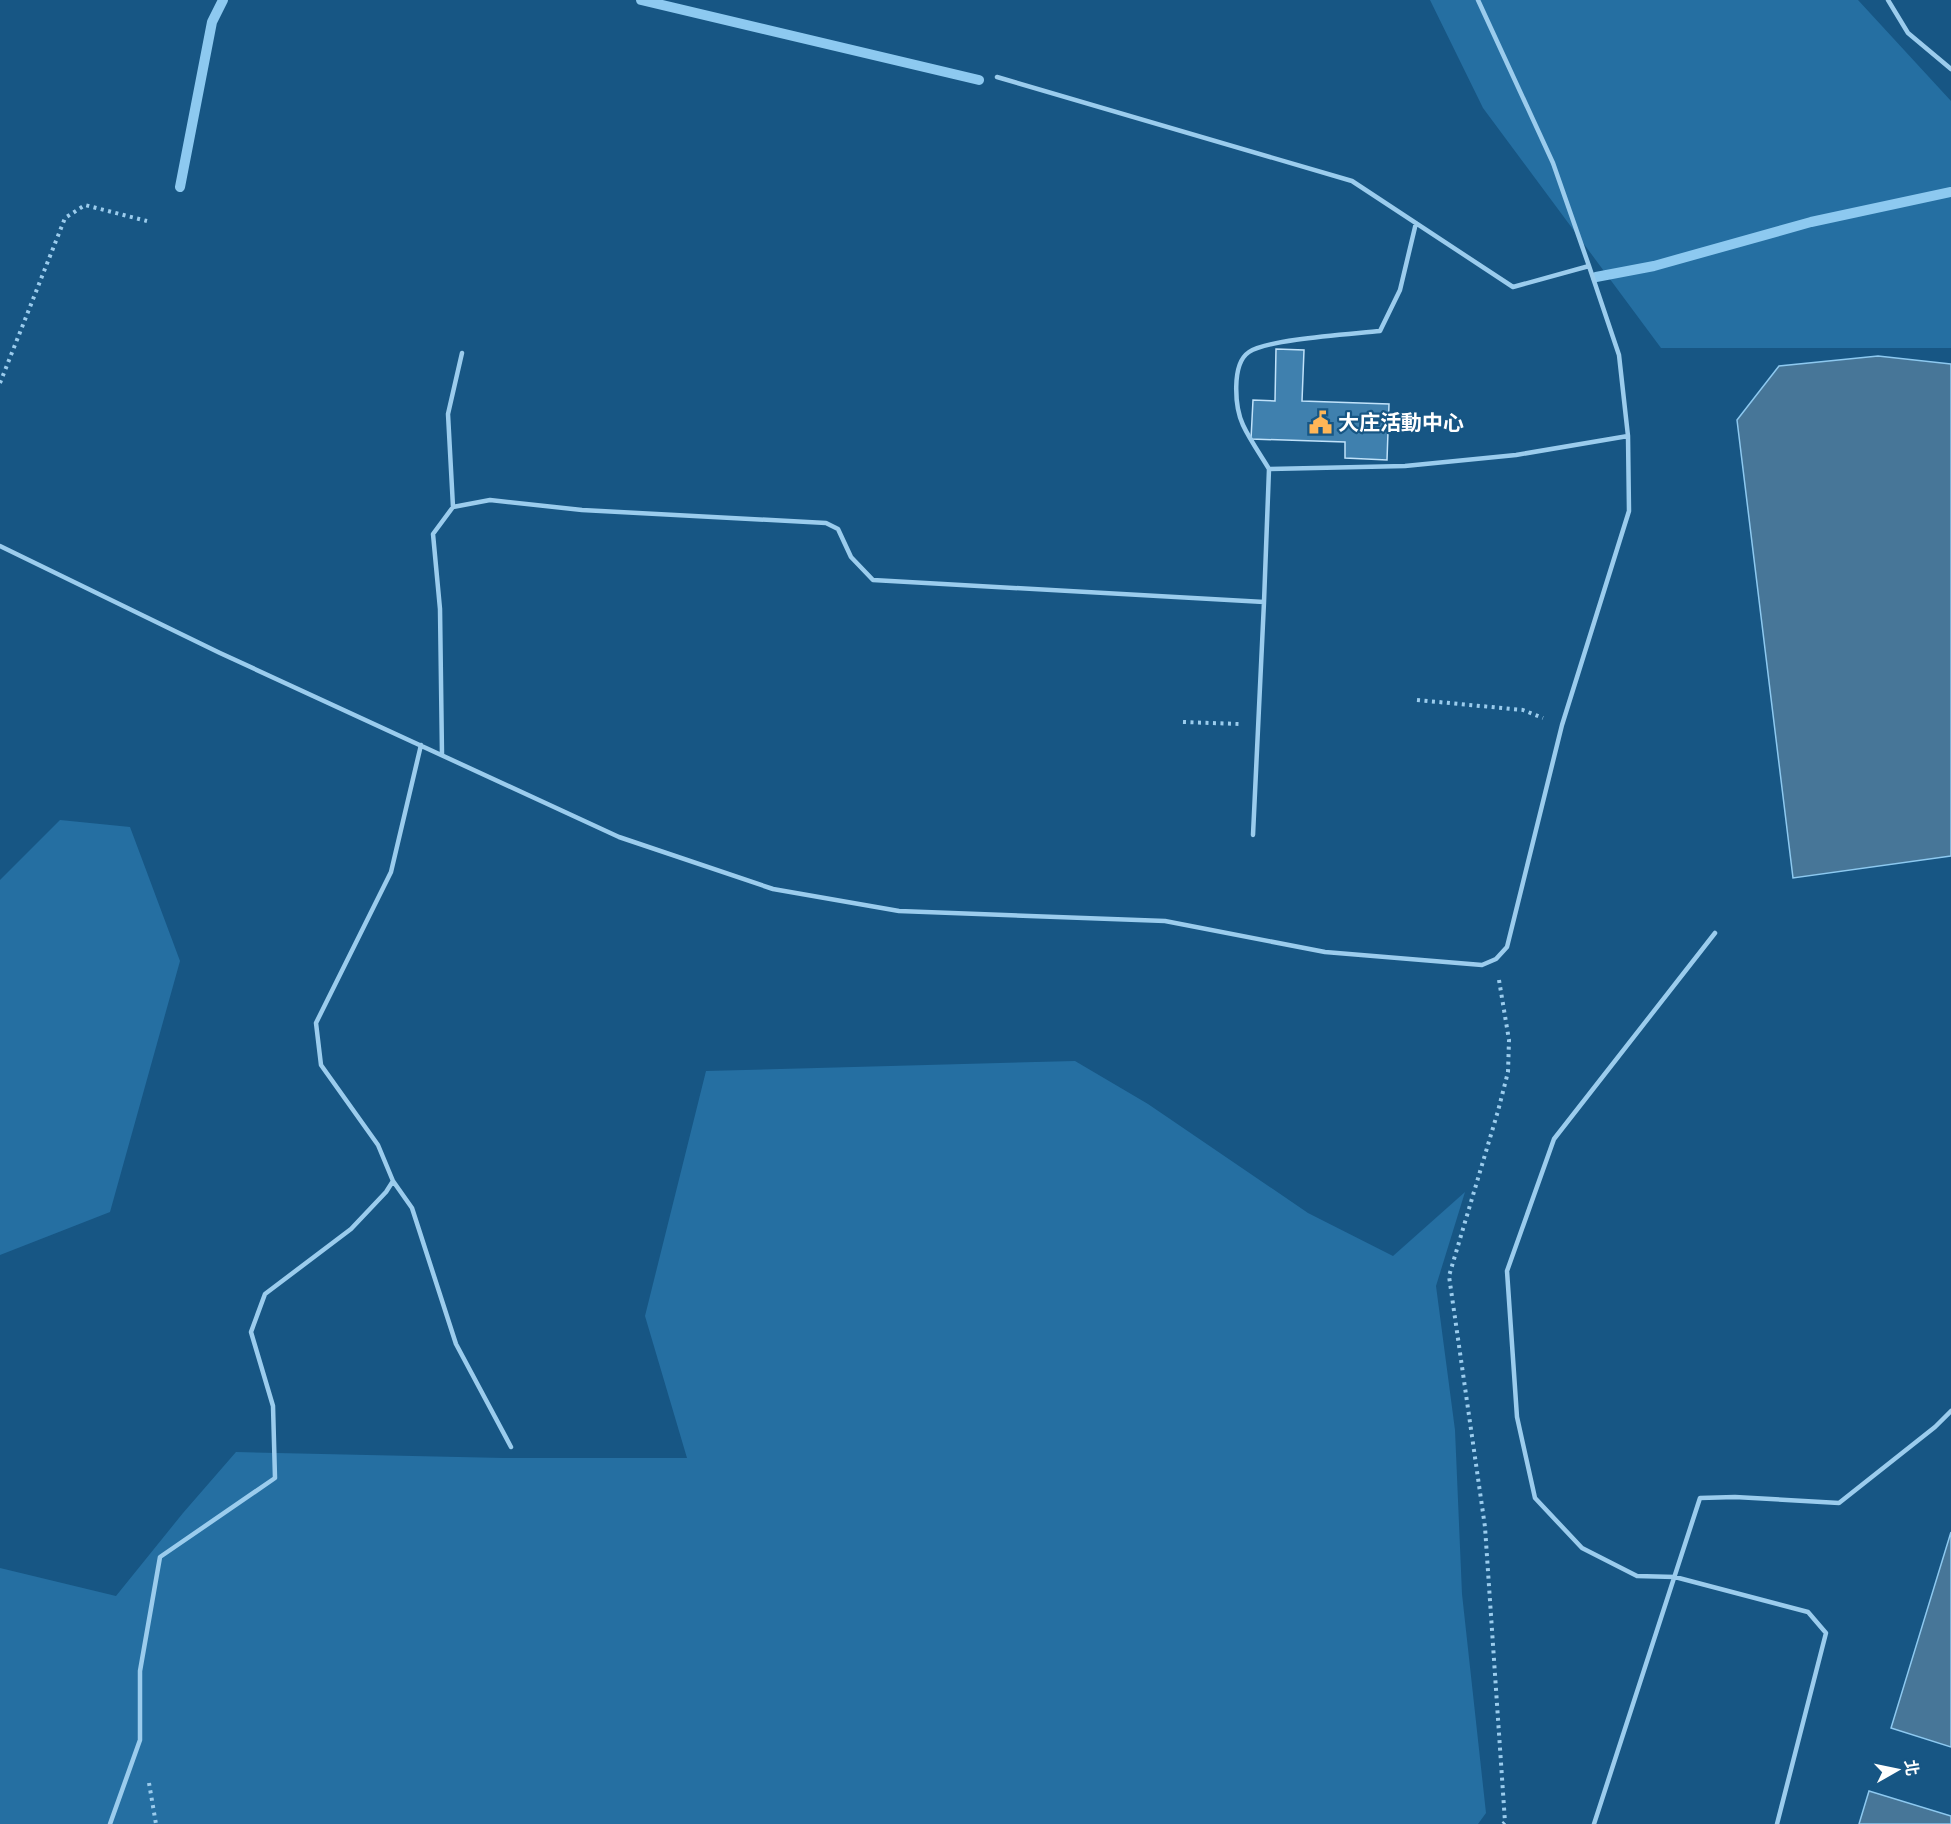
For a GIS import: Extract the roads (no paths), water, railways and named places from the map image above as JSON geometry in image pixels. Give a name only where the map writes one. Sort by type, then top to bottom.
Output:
[{"type":"lane","points":[[0,546],[220,653],[619,837],[773,889],[899,911],[1165,921],[1325,952],[1482,965],[1496,959],[1507,947],[1562,725],[1629,511],[1628,436],[1619,355],[1553,163],[1478,0]]},
{"type":"lane","points":[[1888,0],[1908,33],[1951,69]]},
{"type":"lane","points":[[997,77],[1352,181],[1513,287],[1590,266]]},
{"type":"lane","points":[[1253,835],[1269,469],[1242,424],[1237,400],[1237,369],[1249,352],[1275,343],[1380,331],[1400,290],[1416,223]]},
{"type":"lane","points":[[442,755],[440,609],[433,534],[453,507],[448,414],[462,353]]},
{"type":"lane","points":[[1269,469],[1405,466],[1516,455],[1628,436]]},
{"type":"lane","points":[[453,507],[490,500],[582,510],[826,523],[838,529],[851,557],[873,580],[1264,602]]},
{"type":"lane","points":[[421,746],[391,872],[316,1023],[321,1065],[378,1145],[393,1181],[412,1208],[456,1344],[511,1446]]},
{"type":"lane","points":[[1715,933],[1554,1139],[1507,1271],[1517,1417],[1535,1498],[1582,1548],[1637,1576],[1675,1577],[1808,1612],[1826,1633],[1777,1824]]},
{"type":"lane","points":[[110,1824],[140,1740],[140,1671],[160,1557],[275,1478],[273,1406],[250,1332],[265,1294],[351,1229],[386,1192],[393,1181]]},
{"type":"lane","points":[[1594,1824],[1700,1498],[1736,1497],[1839,1503],[1935,1427],[1951,1411]]},
{"type":"waterway","points":[[180,187],[212,22],[223,0]]},
{"type":"waterway","points":[[641,0],[979,80]]},
{"type":"waterway","points":[[1596,277],[1654,266],[1811,222],[1951,192]]},
{"type":"place","name":"大庄活動中心","points":[[1320,422]]}]
